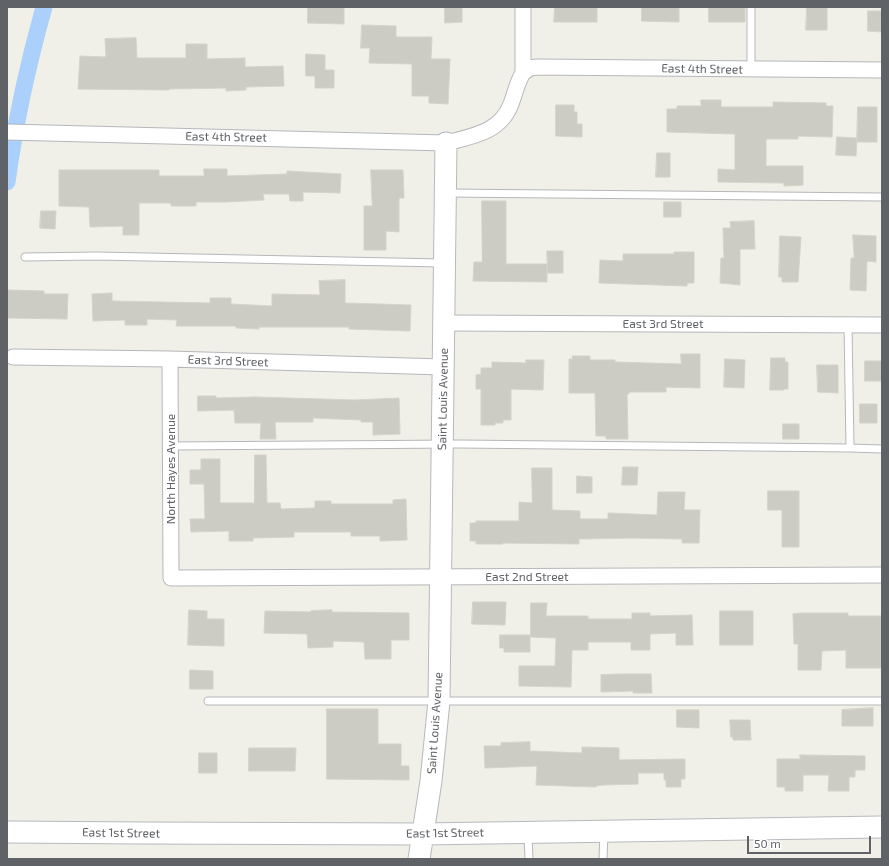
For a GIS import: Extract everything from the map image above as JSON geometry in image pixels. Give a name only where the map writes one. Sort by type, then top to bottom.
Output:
[{"type":"main road","name":"Saint Louis Avenue","points":[[419,859],[431,781],[439,701],[446,143]]},
{"type":"main road","name":"East 1st Street","points":[[7,832],[152,834],[423,834],[882,827]]},
{"type":"street","points":[[446,143],[477,135],[501,122],[510,106],[520,77],[523,73],[523,7]]},
{"type":"street","name":"East 4th Street","points":[[523,73],[530,68],[536,67],[882,70]]},
{"type":"street","name":"East 4th Street","points":[[7,132],[446,143]]},
{"type":"street","name":"East 3rd Street","points":[[444,323],[882,325]]},
{"type":"street","name":"East 3rd Street","points":[[13,357],[170,359],[443,367]]},
{"type":"street","name":"North Hayes Avenue","points":[[170,359],[171,578]]},
{"type":"street","name":"East 2nd Street","points":[[171,578],[882,575]]},
{"type":"lane","points":[[751,7],[751,69]]},
{"type":"lane","points":[[445,193],[882,197]]},
{"type":"lane","points":[[25,257],[104,256],[444,263]]},
{"type":"lane","points":[[848,325],[850,448]]},
{"type":"lane","points":[[170,446],[442,444],[850,448],[882,450]]},
{"type":"lane","points":[[208,701],[882,701]]},
{"type":"lane","points":[[603,859],[604,831]]},
{"type":"lane","points":[[528,832],[529,859]]},
{"type":"building","points":[[308,7],[344,7],[344,24],[308,23]]},
{"type":"building","points":[[445,7],[462,7],[462,22],[445,23]]},
{"type":"building","points":[[555,7],[597,7],[597,22],[554,22]]},
{"type":"building","points":[[642,7],[679,7],[679,22],[642,21]]},
{"type":"building","points":[[709,7],[745,7],[745,22],[709,22]]},
{"type":"building","points":[[807,7],[827,7],[827,30],[806,30]]},
{"type":"building","points":[[868,11],[882,11],[882,32],[868,31]]},
{"type":"building","points":[[362,25],[396,26],[396,37],[432,37],[431,59],[450,59],[448,104],[429,103],[429,96],[412,96],[412,64],[369,63],[370,48],[361,48]]},
{"type":"building","points":[[136,38],[137,58],[186,58],[186,44],[207,44],[207,59],[245,58],[245,67],[283,66],[284,86],[246,87],[246,90],[226,91],[226,88],[169,90],[78,89],[80,56],[106,57],[105,39]]},
{"type":"building","points":[[306,54],[325,55],[325,70],[334,70],[334,88],[315,88],[315,76],[306,76]]},
{"type":"building","points":[[701,100],[721,100],[721,107],[773,107],[773,102],[826,103],[826,106],[833,106],[832,137],[798,136],[798,139],[766,139],[766,166],[803,166],[803,185],[784,186],[784,183],[718,182],[718,169],[735,170],[735,134],[667,132],[667,109],[677,109],[677,106],[701,106]]},
{"type":"building","points":[[556,105],[574,105],[574,112],[577,112],[577,124],[582,124],[582,137],[556,136]]},
{"type":"building","points":[[858,107],[877,107],[877,142],[857,142]]},
{"type":"building","points":[[837,137],[857,138],[856,156],[836,155]]},
{"type":"building","points":[[657,153],[670,153],[670,177],[656,177]]},
{"type":"building","points":[[204,169],[227,169],[227,176],[287,174],[287,171],[341,174],[340,193],[303,192],[303,201],[290,201],[289,194],[263,194],[264,200],[196,202],[196,206],[171,206],[171,203],[139,203],[139,235],[123,235],[123,226],[90,227],[89,207],[59,206],[59,170],[159,170],[159,176],[204,176]]},
{"type":"building","points":[[371,170],[403,170],[404,198],[399,198],[399,232],[386,231],[386,250],[364,250],[364,206],[372,206]]},
{"type":"building","points":[[482,201],[506,201],[506,264],[547,264],[547,282],[473,281],[474,262],[482,262]]},
{"type":"building","points":[[664,202],[681,202],[681,217],[664,217]]},
{"type":"building","points":[[41,211],[56,211],[55,229],[40,228]]},
{"type":"building","points":[[754,221],[755,249],[740,249],[740,285],[720,283],[721,258],[724,258],[723,228],[731,228],[730,222]]},
{"type":"building","points":[[853,235],[876,236],[876,262],[867,261],[866,291],[850,290],[851,258],[854,258]]},
{"type":"building","points":[[780,236],[801,237],[798,282],[782,282],[782,277],[779,277]]},
{"type":"building","points":[[547,251],[563,251],[563,273],[548,273]]},
{"type":"building","points":[[674,252],[694,252],[694,283],[687,283],[687,286],[599,283],[600,260],[623,261],[623,254],[674,254]]},
{"type":"building","points":[[345,280],[345,303],[411,305],[410,331],[349,329],[349,327],[259,327],[259,329],[236,328],[236,326],[176,326],[177,320],[147,319],[147,325],[125,325],[125,320],[93,321],[92,294],[112,293],[112,301],[210,303],[210,298],[231,298],[231,304],[272,306],[272,294],[320,295],[319,281]]},
{"type":"building","points":[[7,290],[44,291],[44,294],[68,294],[67,319],[7,318]]},
{"type":"building","points":[[681,354],[700,354],[700,388],[666,387],[666,392],[629,392],[629,394],[627,394],[628,439],[606,439],[606,436],[596,436],[595,393],[569,393],[569,359],[573,359],[572,356],[590,356],[590,360],[615,360],[615,362],[681,364]]},
{"type":"building","points":[[771,358],[785,358],[785,362],[788,362],[788,389],[770,390]]},
{"type":"building","points":[[725,359],[745,360],[744,388],[724,387]]},
{"type":"building","points":[[526,360],[544,360],[543,390],[511,389],[511,420],[503,420],[503,423],[495,423],[495,425],[481,425],[481,389],[476,389],[476,375],[481,374],[481,368],[492,368],[492,362],[526,363]]},
{"type":"building","points":[[865,361],[882,361],[882,381],[865,381]]},
{"type":"building","points":[[817,365],[838,365],[838,393],[818,392]]},
{"type":"building","points":[[198,396],[216,396],[216,398],[255,397],[355,400],[399,398],[400,434],[373,435],[373,422],[313,418],[313,422],[275,422],[276,439],[260,439],[261,423],[235,423],[234,410],[198,411]]},
{"type":"building","points":[[860,404],[877,404],[877,423],[860,423]]},
{"type":"building","points":[[783,424],[799,424],[799,439],[783,439]]},
{"type":"building","points":[[255,455],[266,455],[267,503],[280,503],[281,509],[315,508],[315,501],[331,501],[331,504],[393,504],[393,500],[406,499],[407,540],[380,541],[380,536],[351,536],[351,532],[294,532],[294,537],[253,538],[253,541],[229,541],[229,531],[191,532],[190,519],[205,519],[204,484],[190,484],[190,470],[201,470],[201,459],[220,459],[220,503],[254,503]]},
{"type":"building","points":[[623,467],[638,467],[637,485],[622,485]]},
{"type":"building","points":[[532,468],[552,468],[552,510],[580,511],[580,519],[608,519],[608,513],[657,515],[658,492],[685,492],[684,510],[700,510],[699,543],[682,543],[682,539],[633,538],[579,539],[579,544],[476,544],[476,541],[470,541],[470,523],[476,523],[476,521],[519,521],[519,502],[532,503]]},
{"type":"building","points":[[577,476],[592,477],[592,493],[577,493]]},
{"type":"building","points":[[768,491],[799,491],[799,547],[782,547],[782,510],[768,510]]},
{"type":"building","points":[[473,602],[506,602],[505,625],[472,624]]},
{"type":"building","points":[[531,603],[547,603],[546,616],[588,616],[588,619],[632,619],[632,613],[650,613],[650,616],[692,615],[693,645],[676,645],[676,633],[650,634],[650,650],[631,650],[631,642],[588,642],[588,650],[572,650],[571,687],[519,686],[519,666],[555,666],[556,638],[531,637]]},
{"type":"building","points":[[189,610],[207,611],[207,619],[224,619],[224,646],[188,645]]},
{"type":"building","points":[[332,610],[332,612],[409,613],[409,640],[391,640],[391,659],[365,659],[364,642],[333,641],[333,647],[308,648],[307,634],[264,633],[265,611],[311,612]]},
{"type":"building","points":[[720,611],[753,611],[753,645],[720,645]]},
{"type":"building","points":[[848,613],[848,616],[882,616],[882,668],[846,668],[846,650],[822,651],[821,670],[798,670],[798,644],[794,644],[793,614]]},
{"type":"building","points":[[500,635],[530,635],[530,652],[504,652],[504,648],[500,648]]},
{"type":"building","points":[[190,670],[213,671],[213,689],[190,689]]},
{"type":"building","points":[[651,674],[652,693],[633,693],[633,691],[601,692],[601,675]]},
{"type":"building","points":[[873,708],[873,726],[842,726],[842,710]]},
{"type":"building","points":[[327,709],[378,709],[378,744],[401,744],[401,766],[409,766],[409,780],[327,779]]},
{"type":"building","points":[[677,710],[699,710],[699,728],[677,727]]},
{"type":"building","points":[[730,720],[750,720],[751,740],[733,740],[733,737],[731,737]]},
{"type":"building","points":[[530,742],[530,751],[582,753],[582,747],[619,748],[619,760],[685,759],[685,779],[681,779],[681,787],[666,787],[664,773],[638,773],[638,784],[603,785],[596,787],[536,785],[537,766],[485,768],[484,746],[501,746],[501,743]]},
{"type":"building","points":[[249,748],[296,748],[295,771],[249,771]]},
{"type":"building","points":[[199,753],[217,753],[217,773],[199,773]]},
{"type":"building","points":[[800,755],[865,756],[865,770],[855,770],[855,777],[849,777],[849,791],[828,791],[829,775],[803,775],[803,791],[785,791],[785,787],[777,787],[777,759],[800,759]]},
{"type":"waterway","points":[[7,182],[22,94],[44,7]]}]
